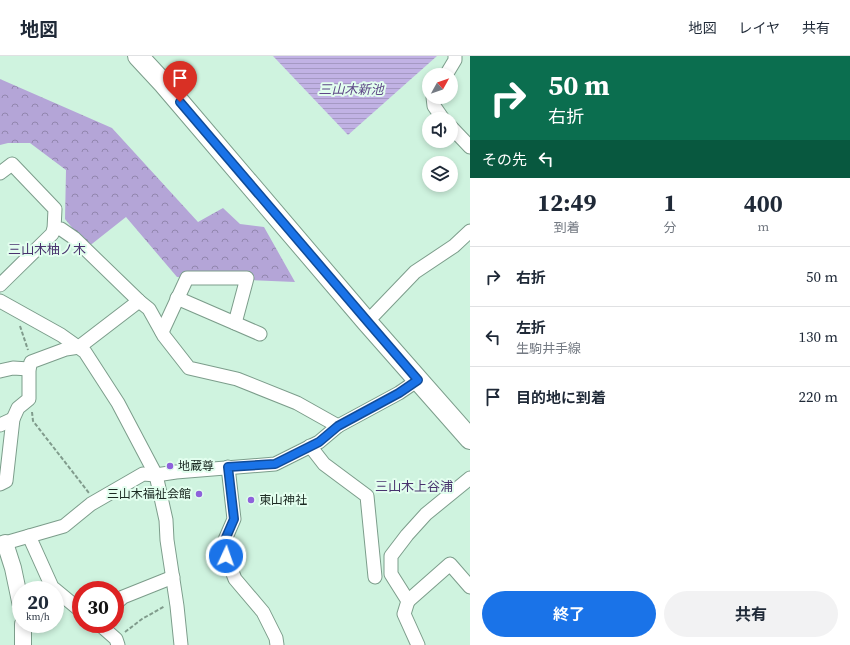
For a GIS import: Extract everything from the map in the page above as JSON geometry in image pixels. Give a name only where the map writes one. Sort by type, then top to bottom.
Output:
[{"type":"main road","points":[[138,56],[164,84],[470,439]]},
{"type":"street","points":[[450,68],[455,60],[455,56]]},
{"type":"street","points":[[458,134],[470,147]]},
{"type":"street","points":[[0,173],[12,164],[55,209],[54,229],[52,234],[0,286]]},
{"type":"street","points":[[54,229],[61,228],[74,238],[149,309],[162,332],[189,368],[237,380],[297,402],[338,426]]},
{"type":"street","points":[[368,322],[415,272],[454,246],[470,231]]},
{"type":"street","points":[[162,332],[187,278],[247,278],[235,322]]},
{"type":"street","points":[[177,298],[260,334]]},
{"type":"street","points":[[0,301],[61,335],[85,352],[118,403],[156,475],[166,520],[167,540],[177,601],[181,645]]},
{"type":"street","points":[[0,371],[30,366],[66,349],[79,347],[139,301]]},
{"type":"street","points":[[0,484],[6,481],[13,419],[18,408],[30,399],[30,366]]},
{"type":"street","points":[[16,581],[13,568],[3,543],[64,526],[95,502],[143,474],[156,475],[228,467],[275,464],[319,442],[338,426],[399,393],[418,380]]},
{"type":"street","points":[[0,425],[13,419]]},
{"type":"street","points":[[310,446],[324,464],[368,496],[375,577]]},
{"type":"street","points":[[228,467],[234,519],[224,542],[226,556],[235,579],[263,612],[278,645]]},
{"type":"street","points":[[408,601],[391,574],[392,556],[426,514],[470,478]]},
{"type":"street","points":[[29,536],[52,586],[72,604]]},
{"type":"street","points":[[418,645],[404,614],[408,601],[450,564],[470,587]]},
{"type":"street","points":[[124,598],[173,577]]},
{"type":"street","points":[[23,633],[23,645]]},
{"type":"street","points":[[108,633],[117,642]]},
{"type":"path","points":[[14,310],[30,366]]},
{"type":"path","points":[[30,399],[33,421],[95,502]]},
{"type":"path","points":[[117,642],[142,619],[177,601]]},
{"type":"green space","points":[[0,79],[112,128],[198,222],[223,208],[240,224],[264,227],[295,282],[177,277],[126,217],[88,247],[65,219],[66,170],[30,143],[8,143],[0,145]]},
{"type":"water","name":"三山木新池","points":[[273,56],[437,56],[422,68],[348,135]]},
{"type":"place","name":"地蔵尊","points":[[170,466]]},
{"type":"place","name":"三山木福祉会館","points":[[199,494]]},
{"type":"place","name":"東山神社","points":[[251,500]]},
{"type":"district","name":"三山木柚ノ木","points":[[47,249]]},
{"type":"district","name":"三山木上谷浦","points":[[414,486]]},
{"type":"route","points":[[180,102],[418,380],[399,393],[338,426],[319,442],[275,464],[228,467],[234,519],[224,542],[226,556]]}]
